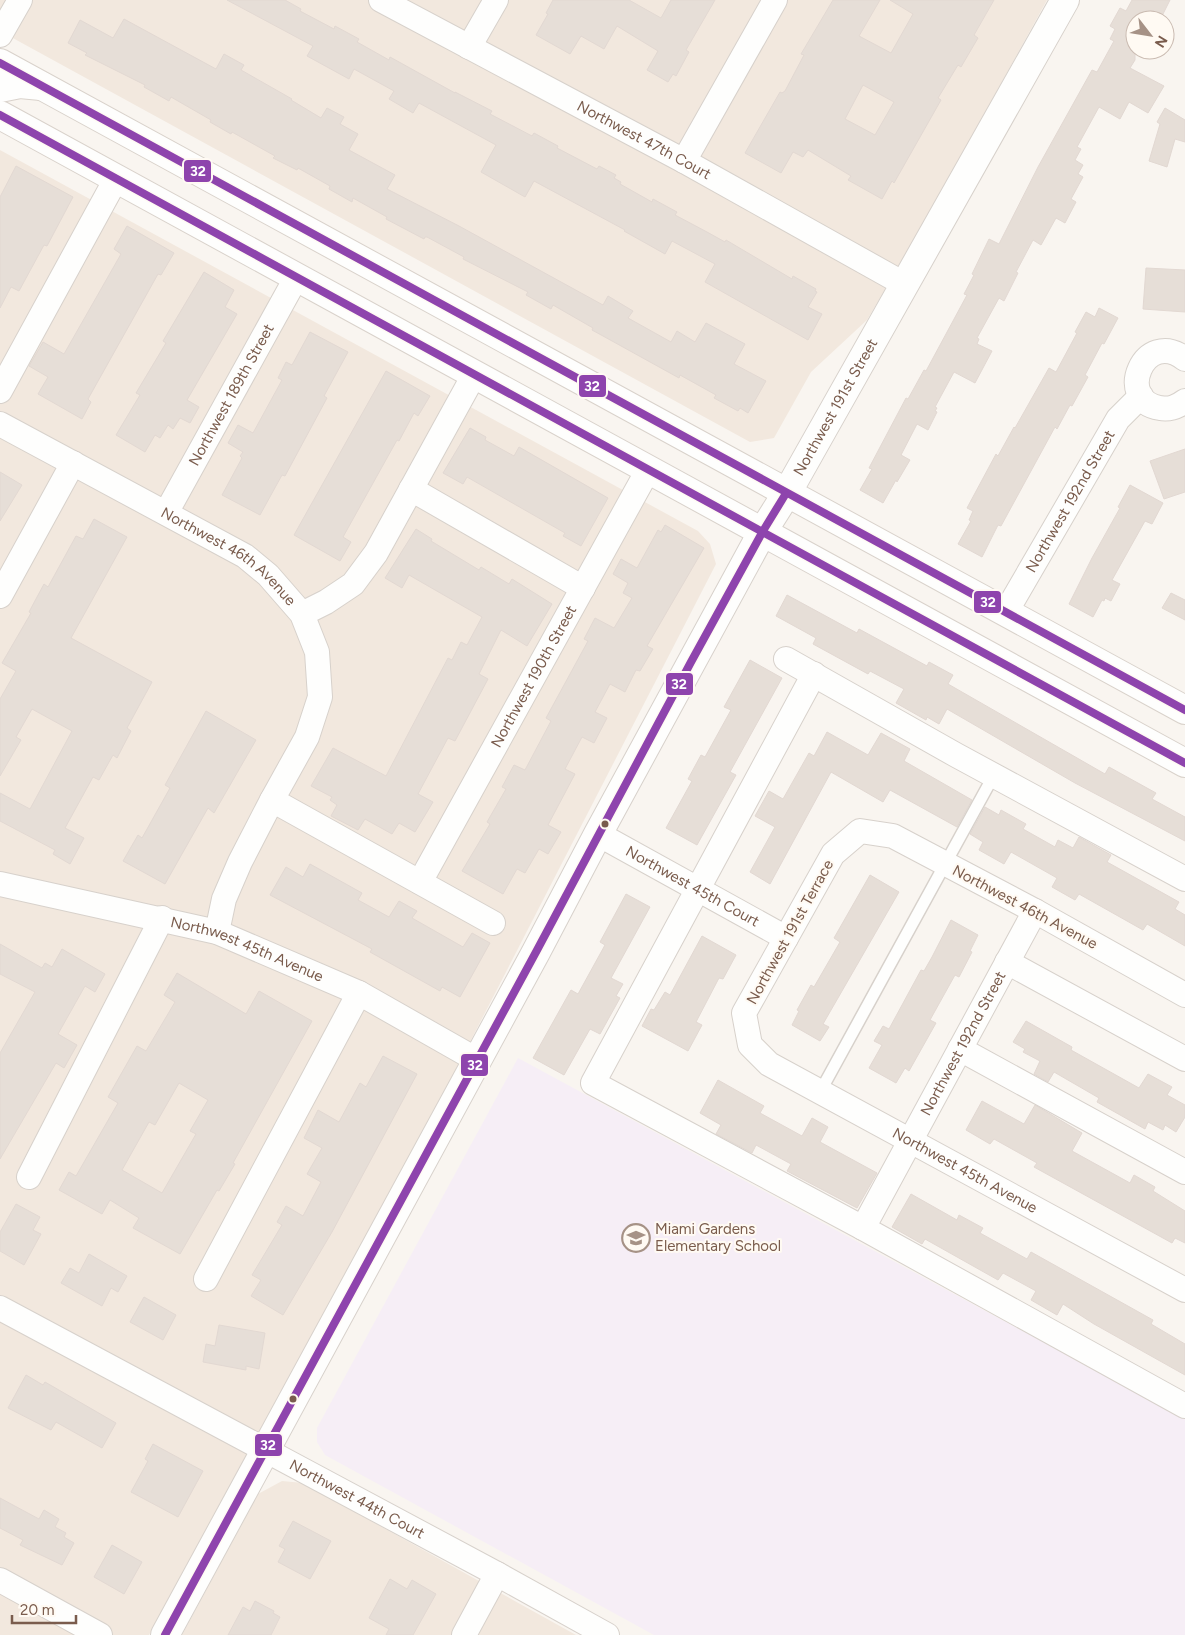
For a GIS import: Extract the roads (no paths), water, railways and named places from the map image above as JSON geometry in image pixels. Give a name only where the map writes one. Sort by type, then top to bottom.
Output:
[{"type":"main road","name":"Northwest 191st Street","points":[[165,1635],[762,531],[787,493],[1065,0]]},
{"type":"main road","points":[[0,63],[1185,710]]},
{"type":"main road","points":[[0,88],[20,84],[42,86]]},
{"type":"main road","points":[[0,115],[1185,763]]},
{"type":"main road","points":[[1148,743],[1185,743]]},
{"type":"street","points":[[0,35],[20,0]]},
{"type":"street","name":"Northwest 47th Court","points":[[381,0],[684,161],[904,284]]},
{"type":"street","points":[[469,47],[496,0]]},
{"type":"street","points":[[684,161],[776,0]]},
{"type":"street","points":[[0,392],[116,179]]},
{"type":"street","name":"Northwest 189th Street","points":[[166,512],[296,278]]},
{"type":"street","points":[[1185,359],[1176,353],[1158,352],[1143,362],[1136,378],[1137,388],[1141,396],[1147,403],[1156,408],[1176,407],[1185,401]]},
{"type":"street","name":"Northwest 46th Avenue","points":[[0,424],[166,512],[244,556],[268,575],[302,614],[326,602],[353,584],[376,553],[474,375]]},
{"type":"street","name":"Northwest 192nd Street","points":[[1006,612],[1118,419],[1141,396]]},
{"type":"street","points":[[0,596],[73,463]]},
{"type":"street","name":"Northwest 190th Street","points":[[420,882],[648,470]]},
{"type":"street","points":[[411,489],[583,588]]},
{"type":"street","points":[[218,932],[224,899],[240,862],[307,737],[320,697],[317,652],[302,614]]},
{"type":"street","points":[[786,658],[994,775],[1185,879]]},
{"type":"street","points":[[814,674],[593,1083],[863,1228],[1185,1406]]},
{"type":"street","points":[[272,800],[492,922]]},
{"type":"street","name":"Northwest 46th Avenue","points":[[860,830],[893,836],[1035,911],[1185,995]]},
{"type":"street","name":"Northwest 191st Terrace","points":[[750,1045],[744,1013],[834,854],[860,830]]},
{"type":"street","name":"Northwest 45th Court","points":[[598,834],[786,938]]},
{"type":"street","name":"Northwest 45th Avenue","points":[[0,884],[162,918],[218,932],[359,993],[477,1060]]},
{"type":"street","name":"Northwest 192nd Street","points":[[863,1228],[1035,911]]},
{"type":"street","points":[[29,1177],[162,918]]},
{"type":"street","points":[[1007,962],[1185,1059]]},
{"type":"street","points":[[206,1279],[359,993]]},
{"type":"street","name":"Northwest 45th Avenue","points":[[750,1045],[769,1064],[1185,1290]]},
{"type":"street","points":[[960,1049],[1185,1172]]},
{"type":"street","name":"Northwest 44th Court","points":[[0,1308],[497,1574],[607,1635]]},
{"type":"street","points":[[464,1635],[497,1574]]},
{"type":"street","points":[[0,1580],[100,1635]]},
{"type":"lane","points":[[820,1092],[994,775]]},
{"type":"place","name":"Miami Gardens Elementary School","points":[[636,1238]]}]
